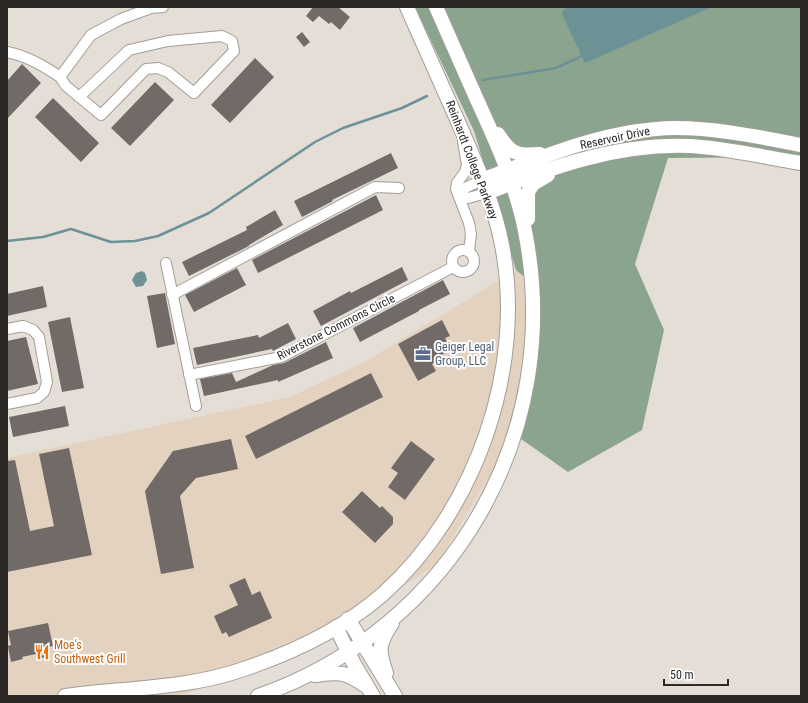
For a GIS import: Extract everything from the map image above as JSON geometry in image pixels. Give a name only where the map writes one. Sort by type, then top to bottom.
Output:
[{"type":"street","points":[[60,77],[91,35],[121,19],[151,8],[163,7]]},
{"type":"street","name":"Reinhardt College Parkway","points":[[66,696],[184,683],[223,675],[290,651],[336,627],[383,594],[421,554],[453,508],[468,478],[486,437],[499,390],[504,364],[508,316],[506,268],[502,244],[485,187],[407,7]]},
{"type":"street","points":[[436,7],[510,176],[522,215],[530,261]]},
{"type":"street","points":[[7,52],[26,57],[43,65],[60,77],[66,86],[79,97],[101,115],[146,69],[158,68],[168,72],[194,93],[234,51],[232,41],[222,36],[168,41],[129,50],[79,97]]},
{"type":"street","points":[[483,112],[503,142],[512,151],[524,155],[556,152]]},
{"type":"street","name":"Reservoir Drive","points":[[485,187],[556,152],[582,143],[629,132],[673,128],[718,130],[801,145]]},
{"type":"street","points":[[462,131],[466,165],[465,172],[457,183],[456,189],[469,223],[471,234],[469,251]]},
{"type":"street","name":"Reservoir Drive","points":[[510,176],[627,150],[672,146],[691,146],[731,150],[801,163]]},
{"type":"street","points":[[258,696],[322,668],[362,643],[398,614],[440,571],[468,532],[492,492],[510,449],[524,402],[530,364],[534,324],[527,204],[528,192],[533,184],[564,165]]},
{"type":"street","points":[[172,294],[375,187],[399,188]]},
{"type":"street","points":[[459,196],[468,198],[485,187]]},
{"type":"street","points":[[464,249],[472,254],[474,264],[467,271],[462,272],[453,267],[452,257],[454,253],[464,249]]},
{"type":"street","points":[[166,263],[196,406]]},
{"type":"street","name":"Riverstone Commons Circle","points":[[189,375],[280,357],[453,267]]},
{"type":"street","points":[[7,329],[23,326],[33,330],[39,337],[47,382],[44,392],[37,398],[7,404]]},
{"type":"street","points":[[394,694],[380,656],[381,644],[385,634],[398,614]]},
{"type":"street","points":[[348,620],[394,694]]},
{"type":"street","points":[[336,627],[348,652],[371,692]]},
{"type":"street","points":[[304,676],[339,672],[352,676],[371,692]]},
{"type":"shaded area","points":[[516,270],[534,285],[514,434],[438,563],[300,655],[178,696],[7,696],[7,458],[290,397],[366,361]]},
{"type":"green space","points":[[415,7],[801,7],[801,157],[668,158],[635,264],[664,330],[642,430],[568,472],[514,434],[534,285],[516,270],[474,131]]},
{"type":"water","points":[[568,7],[712,7],[585,63],[561,12]]},
{"type":"water","points":[[142,271],[145,273],[147,280],[143,286],[136,287],[132,280],[136,273]]},
{"type":"building","points":[[313,7],[338,7],[350,17],[340,30],[331,22],[329,24],[319,16],[313,22],[306,16]]},
{"type":"building","points":[[302,32],[310,42],[304,47],[296,37]]},
{"type":"building","points":[[255,58],[274,77],[230,123],[211,105]]},
{"type":"building","points":[[22,64],[41,83],[7,119],[7,81]]},
{"type":"building","points":[[155,82],[174,100],[130,146],[111,128]]},
{"type":"building","points":[[53,98],[99,143],[81,162],[35,117]]},
{"type":"building","points":[[391,153],[398,168],[332,200],[333,201],[302,217],[294,201]]},
{"type":"building","points":[[376,195],[383,210],[258,273],[252,260]]},
{"type":"building","points":[[275,210],[283,225],[249,246],[189,276],[182,262],[247,230],[246,227]]},
{"type":"building","points":[[402,267],[408,280],[321,326],[313,311],[350,291],[351,293]]},
{"type":"building","points":[[237,268],[246,285],[194,312],[185,295]]},
{"type":"building","points":[[443,280],[450,294],[360,342],[353,328]]},
{"type":"building","points":[[43,286],[47,307],[7,316],[7,294]]},
{"type":"building","points":[[165,293],[175,344],[157,348],[147,296]]},
{"type":"building","points":[[70,317],[84,388],[62,392],[48,322]]},
{"type":"building","points":[[442,320],[450,336],[445,338],[449,346],[447,352],[439,356],[440,360],[432,364],[436,371],[418,381],[398,344]]},
{"type":"building","points":[[288,323],[296,339],[273,351],[272,349],[197,365],[193,348],[258,335],[259,338]]},
{"type":"building","points":[[26,337],[38,384],[7,391],[7,341]]},
{"type":"building","points":[[326,342],[333,358],[278,382],[278,380],[204,396],[200,379],[232,373],[236,382],[273,365],[284,363]]},
{"type":"building","points":[[371,373],[383,397],[256,459],[245,436]]},
{"type":"building","points":[[65,406],[69,426],[13,437],[9,417]]},
{"type":"building","points":[[231,439],[238,469],[196,478],[180,496],[194,568],[161,574],[145,491],[173,451]]},
{"type":"building","points":[[411,441],[435,459],[405,500],[388,487],[398,473],[391,468]]},
{"type":"building","points":[[69,448],[92,555],[7,572],[7,461],[15,460],[30,531],[54,526],[39,454]]},
{"type":"building","points":[[362,491],[380,508],[382,506],[393,517],[393,524],[375,543],[342,512]]},
{"type":"building","points":[[245,578],[252,595],[260,591],[272,618],[229,637],[226,632],[222,634],[214,616],[238,605],[229,585]]},
{"type":"building","points":[[48,623],[53,646],[47,647],[49,656],[37,659],[36,654],[22,657],[23,659],[11,662],[8,646],[11,645],[8,631]]},
{"type":"waterway","points":[[483,80],[556,68],[584,55]]},
{"type":"waterway","points":[[7,241],[43,237],[71,229],[111,242],[135,241],[158,236],[209,213],[315,142],[343,128],[402,108],[427,96]]},
{"type":"place","name":"Geiger Legal Group, LLC","points":[[423,354]]},
{"type":"place","name":"Moe's Southwest Grill","points":[[42,652]]}]
